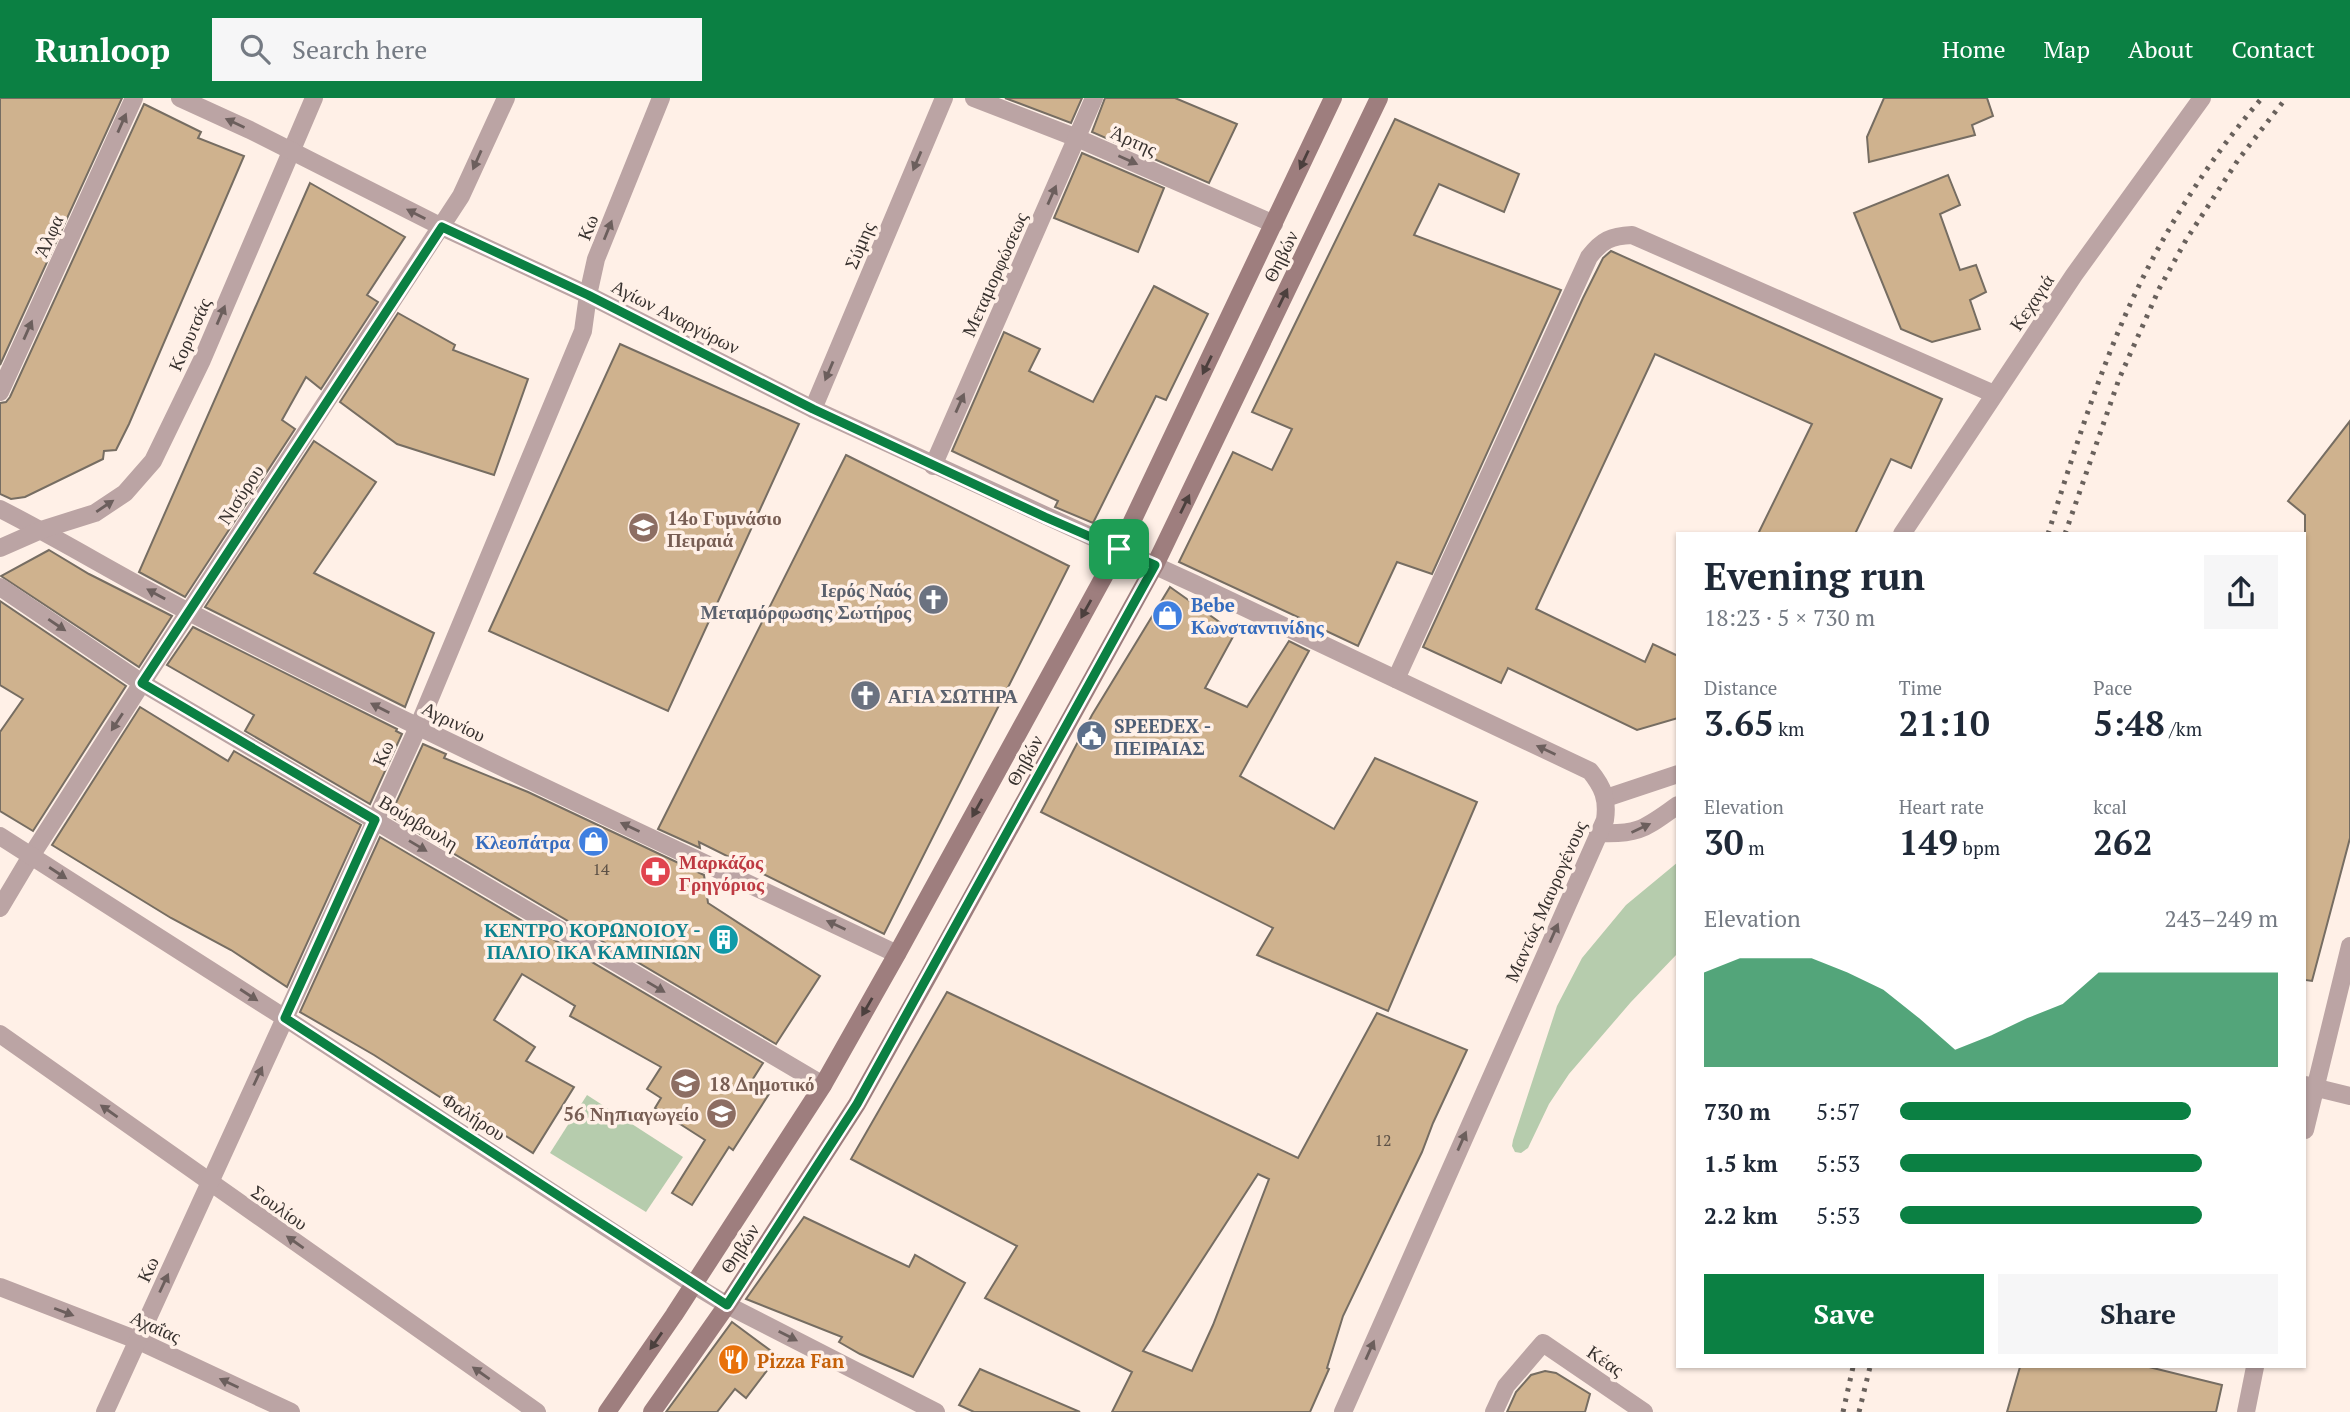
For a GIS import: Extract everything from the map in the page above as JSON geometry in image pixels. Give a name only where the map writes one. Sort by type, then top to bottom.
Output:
[{"type":"main road","name":"Θηβών","points":[[607,1412],[694,1285],[823,1085],[897,954],[1119,549],[1333,98]]},
{"type":"main road","name":"Θηβών","points":[[652,1412],[727,1305],[857,1104],[1155,565],[1379,98]]},
{"type":"street","name":"Άλφα","points":[[0,392],[134,98]]},
{"type":"street","name":"Αγίων Αναργύρων","points":[[180,98],[442,227],[588,295],[813,409],[1155,565]]},
{"type":"street","name":"Κορυτσάς","points":[[0,548],[41,530],[94,513],[125,493],[153,461],[202,360],[289,151],[314,98]]},
{"type":"street","name":"Νισύρου","points":[[0,908],[188,612],[442,227],[461,196],[506,98]]},
{"type":"street","name":"Κω","points":[[105,1412],[418,727],[583,331],[596,259],[661,98]]},
{"type":"street","name":"Σύμης","points":[[813,409],[944,98]]},
{"type":"street","name":"Άρτης","points":[[974,98],[1077,138],[1274,225]]},
{"type":"street","name":"Μεταμορφώσεως","points":[[933,466],[1094,98]]},
{"type":"street","name":"Κεχαγιά","points":[[1903,532],[2082,264],[2202,98]]},
{"type":"street","points":[[1396,678],[1589,257],[1606,238],[1632,236],[1994,394]]},
{"type":"street","name":"Αγρινίου","points":[[0,509],[188,612],[418,727],[897,954]]},
{"type":"street","points":[[1155,565],[1590,771],[1606,797],[1676,775]]},
{"type":"street","name":"Βούρβουλη","points":[[0,587],[142,683],[823,1085]]},
{"type":"street","name":"Μαντώς Μαυρογένους","points":[[1342,1412],[1605,820],[1606,797]]},
{"type":"street","points":[[1598,834],[1624,834],[1640,830],[1676,806]]},
{"type":"street","name":"Φαλήρου","points":[[0,836],[694,1285],[727,1305],[936,1412]]},
{"type":"street","points":[[2306,1119],[2309,1086],[2350,946]]},
{"type":"street","name":"Σουλίου","points":[[0,1034],[537,1412]]},
{"type":"street","points":[[2309,1086],[2350,1097]]},
{"type":"street","name":"Αχαΐας","points":[[0,1287],[138,1340],[291,1412]]},
{"type":"street","name":"Κέας","points":[[1494,1412],[1506,1386],[1543,1343],[1644,1412]]},
{"type":"street","points":[[2246,1412],[2255,1368]]},
{"type":"green space","points":[[1676,864],[1676,955],[1569,1074],[1549,1104],[1528,1148],[1521,1153],[1515,1152],[1513,1140],[1557,1006],[1582,958],[1626,905]]},
{"type":"green space","points":[[587,1095],[683,1157],[646,1212],[550,1153]]},
{"type":"building","points":[[0,98],[122,98],[0,365]]},
{"type":"building","points":[[1005,98],[1082,98],[1071,123]]},
{"type":"building","points":[[1105,98],[1175,98],[1237,124],[1209,183],[1092,132]]},
{"type":"building","points":[[1884,98],[1987,98],[1993,116],[1972,125],[1975,135],[1869,162],[1867,137]]},
{"type":"building","points":[[144,104],[201,132],[198,138],[244,156],[116,450],[104,451],[103,459],[25,497],[11,499],[0,494],[0,403],[6,402],[10,397]]},
{"type":"building","points":[[1395,119],[1519,174],[1504,212],[1439,184],[1414,235],[1561,290],[1432,574],[1397,562],[1358,646],[1322,629],[1320,631],[1301,621],[1302,619],[1179,562],[1233,452],[1272,470],[1292,429],[1252,412]]},
{"type":"building","points":[[1082,153],[1164,188],[1138,252],[1054,218]]},
{"type":"building","points":[[1948,175],[1960,205],[1940,214],[1960,270],[1976,265],[1986,292],[1970,300],[1980,329],[1932,342],[1901,329],[1854,213]]},
{"type":"building","points":[[310,183],[405,237],[367,295],[378,302],[321,389],[306,377],[282,420],[295,429],[185,597],[139,572]]},
{"type":"building","points":[[1611,251],[1942,399],[1911,468],[1891,459],[1856,532],[1759,532],[1812,424],[1655,354],[1536,609],[1645,662],[1653,644],[1676,655],[1676,719],[1637,730],[1508,668],[1501,683],[1423,647],[1603,258]]},
{"type":"building","points":[[1154,286],[1208,314],[1166,400],[1156,396],[1093,523],[1055,507],[1058,501],[952,451],[1004,332],[1040,349],[1029,371],[1093,402]]},
{"type":"building","points":[[398,313],[455,345],[453,350],[528,379],[494,475],[397,444],[340,402]]},
{"type":"building","name":"14ο Γυμνάσιο Πειραιά","points":[[620,344],[799,424],[668,711],[489,631]]},
{"type":"building","points":[[2350,421],[2350,838],[2312,981],[2306,980],[2306,532],[2305,515],[2288,501]]},
{"type":"building","points":[[314,441],[376,482],[314,573],[434,633],[405,707],[205,607]]},
{"type":"building","name":"ΑΓΙΑ ΣΩΤΗΡΑ","points":[[846,455],[1069,566],[884,934],[699,842],[700,848],[658,829]]},
{"type":"building","points":[[49,550],[89,574],[172,616],[139,667],[1,576]]},
{"type":"building","points":[[1170,587],[1235,633],[1205,688],[1247,707],[1289,641],[1309,651],[1240,776],[1334,829],[1375,758],[1477,802],[1388,1011],[1257,955],[1273,928],[1041,812],[1092,715]]},
{"type":"building","points":[[0,601],[126,686],[33,831],[0,811],[0,732],[23,699],[0,685]]},
{"type":"building","points":[[193,627],[397,729],[396,731],[402,734],[370,804],[245,731],[254,715],[167,665]]},
{"type":"building","points":[[140,707],[228,761],[234,751],[361,825],[287,987],[231,950],[171,918],[52,845]]},
{"type":"building","points":[[423,744],[446,754],[444,758],[528,792],[704,875],[708,903],[820,976],[776,1044],[390,816]]},
{"type":"building","points":[[380,837],[763,1063],[751,1082],[769,1094],[733,1150],[729,1147],[692,1205],[672,1193],[705,1140],[655,1108],[661,1098],[647,1089],[661,1067],[570,1016],[575,1006],[522,974],[494,1020],[535,1047],[526,1061],[574,1087],[533,1153],[300,1012]]},
{"type":"building","points":[[947,992],[1298,1158],[1377,1013],[1467,1050],[1422,1152],[1343,1316],[1327,1368],[1329,1369],[1310,1412],[1112,1412],[1132,1372],[985,1298],[1017,1246],[851,1159]],"holes":[[[1258,1174],[1269,1179],[1213,1325],[1192,1371],[1143,1351]]]},
{"type":"building","points":[[804,1217],[909,1267],[915,1255],[965,1283],[913,1377],[860,1354],[839,1342],[842,1337],[746,1299]]},
{"type":"building","points":[[732,1322],[778,1356],[746,1398],[735,1389],[717,1412],[666,1412]]},
{"type":"building","points":[[2020,1368],[2153,1368],[2222,1385],[2216,1412],[2007,1412]]},
{"type":"building","points":[[980,1369],[1080,1412],[974,1412],[959,1405]]},
{"type":"building","points":[[1545,1371],[1556,1373],[1590,1394],[1585,1412],[1507,1412],[1516,1392],[1531,1375]]},
{"type":"railway","points":[[2049,532],[2095,392],[2141,281],[2205,172],[2262,98]]},
{"type":"railway","points":[[2066,532],[2119,379],[2159,289],[2186,240],[2238,160],[2286,98]]},
{"type":"railway","points":[[1843,1412],[1853,1368]]},
{"type":"railway","points":[[1859,1412],[1870,1368]]},
{"type":"place","name":"14ο Γυμνάσιο Πειραιά","points":[[644,528]]},
{"type":"place","name":"Ιερός Ναός Μεταμόρφωσης Σωτήρος","points":[[934,600]]},
{"type":"place","name":"Bebe Κωνσταντινίδης","points":[[1168,615]]},
{"type":"place","name":"ΑΓΙΑ ΣΩΤΗΡΑ","points":[[865,695]]},
{"type":"place","name":"SPEEDEX - ΠΕΙΡΑΙΑΣ","points":[[1091,736]]},
{"type":"place","name":"Κλεοπάτρα","points":[[593,841]]},
{"type":"place","name":"Μαρκάζος Γρηγόριος","points":[[656,872]]},
{"type":"place","name":"ΚΕΝΤΡΟ ΚΟΡΩΝΟΙΟΥ - ΠΑΛΙΟ ΙΚΑ ΚΑΜΙΝΙΩΝ","points":[[724,940]]},
{"type":"place","name":"18 Δημοτικό","points":[[686,1083]]},
{"type":"place","name":"56 Νηπιαγωγείο","points":[[722,1113]]},
{"type":"place","name":"Pizza Fan","points":[[734,1360]]},
{"type":"route","points":[[442,227],[588,295],[813,409],[1119,549],[1155,565],[857,1104],[727,1305],[285,1018],[375,820],[142,683],[442,227]]}]
